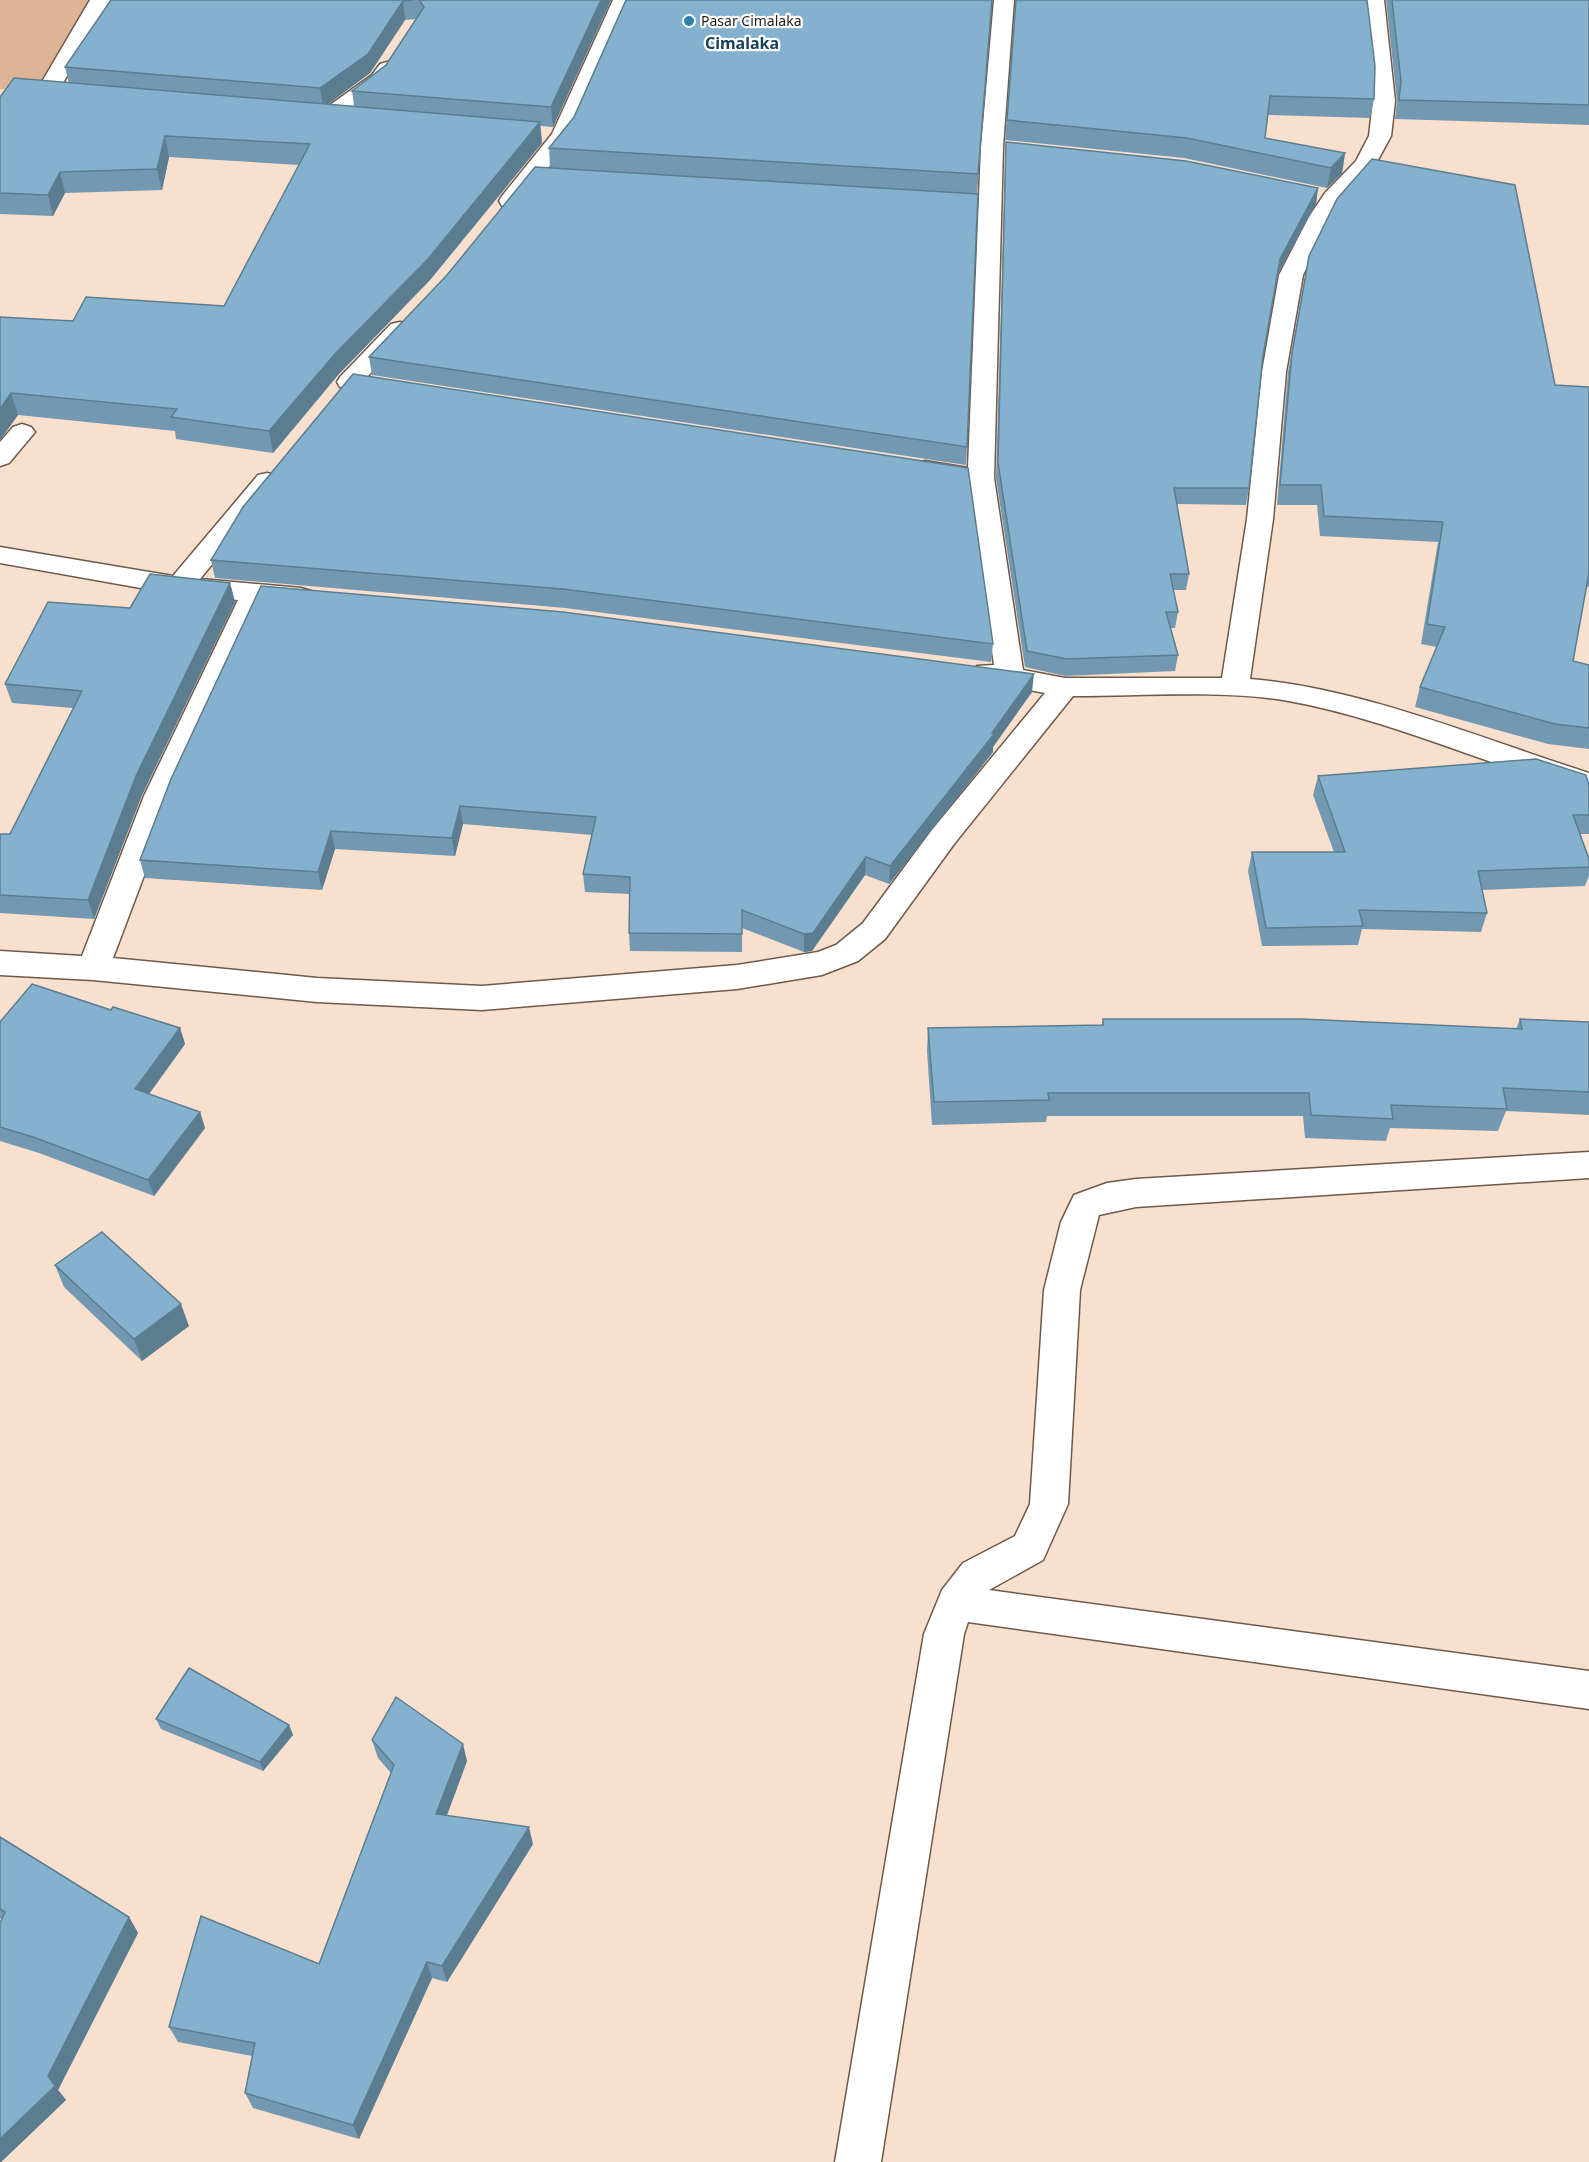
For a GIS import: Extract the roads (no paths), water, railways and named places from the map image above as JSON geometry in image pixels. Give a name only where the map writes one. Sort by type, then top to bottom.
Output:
[{"type":"street","points":[[47,92],[100,0]]},
{"type":"street","points":[[492,222],[542,177],[551,135],[623,0]]},
{"type":"street","points":[[1004,0],[1004,148],[979,203],[981,478],[1010,676]]},
{"type":"street","points":[[1235,687],[1260,519],[1281,321],[1291,275],[1322,195],[1365,164],[1380,136],[1384,101],[1374,0]]},
{"type":"street","points":[[332,115],[380,79],[397,52]]},
{"type":"street","points":[[23,90],[70,94]]},
{"type":"street","points":[[308,113],[366,118]]},
{"type":"street","points":[[405,390],[342,390],[415,313]]},
{"type":"street","points":[[0,458],[22,432]]},
{"type":"street","points":[[180,586],[283,460]]},
{"type":"street","points":[[900,465],[981,478]]},
{"type":"street","points":[[0,555],[180,586],[323,599]]},
{"type":"street","points":[[93,968],[159,796],[254,594]]},
{"type":"street","points":[[963,670],[1010,676],[1065,687],[1235,687],[1283,691],[1380,715],[1496,751],[1588,788]]},
{"type":"street","points":[[0,963],[93,968],[317,990],[482,998],[737,977],[822,963],[847,953],[874,931],[943,837],[1065,687]]},
{"type":"street","points":[[858,2162],[944,1634],[956,1603],[977,1575],[1029,1548],[1049,1504],[1062,1290],[1081,1212],[1091,1202],[1136,1192],[1589,1165]]},
{"type":"street","points":[[956,1603],[1589,1690]]},
{"type":"place","name":"Pasar Cimalaka","points":[[689,21]]},
{"type":"district","name":"Cimalaka","points":[[742,43]]}]
